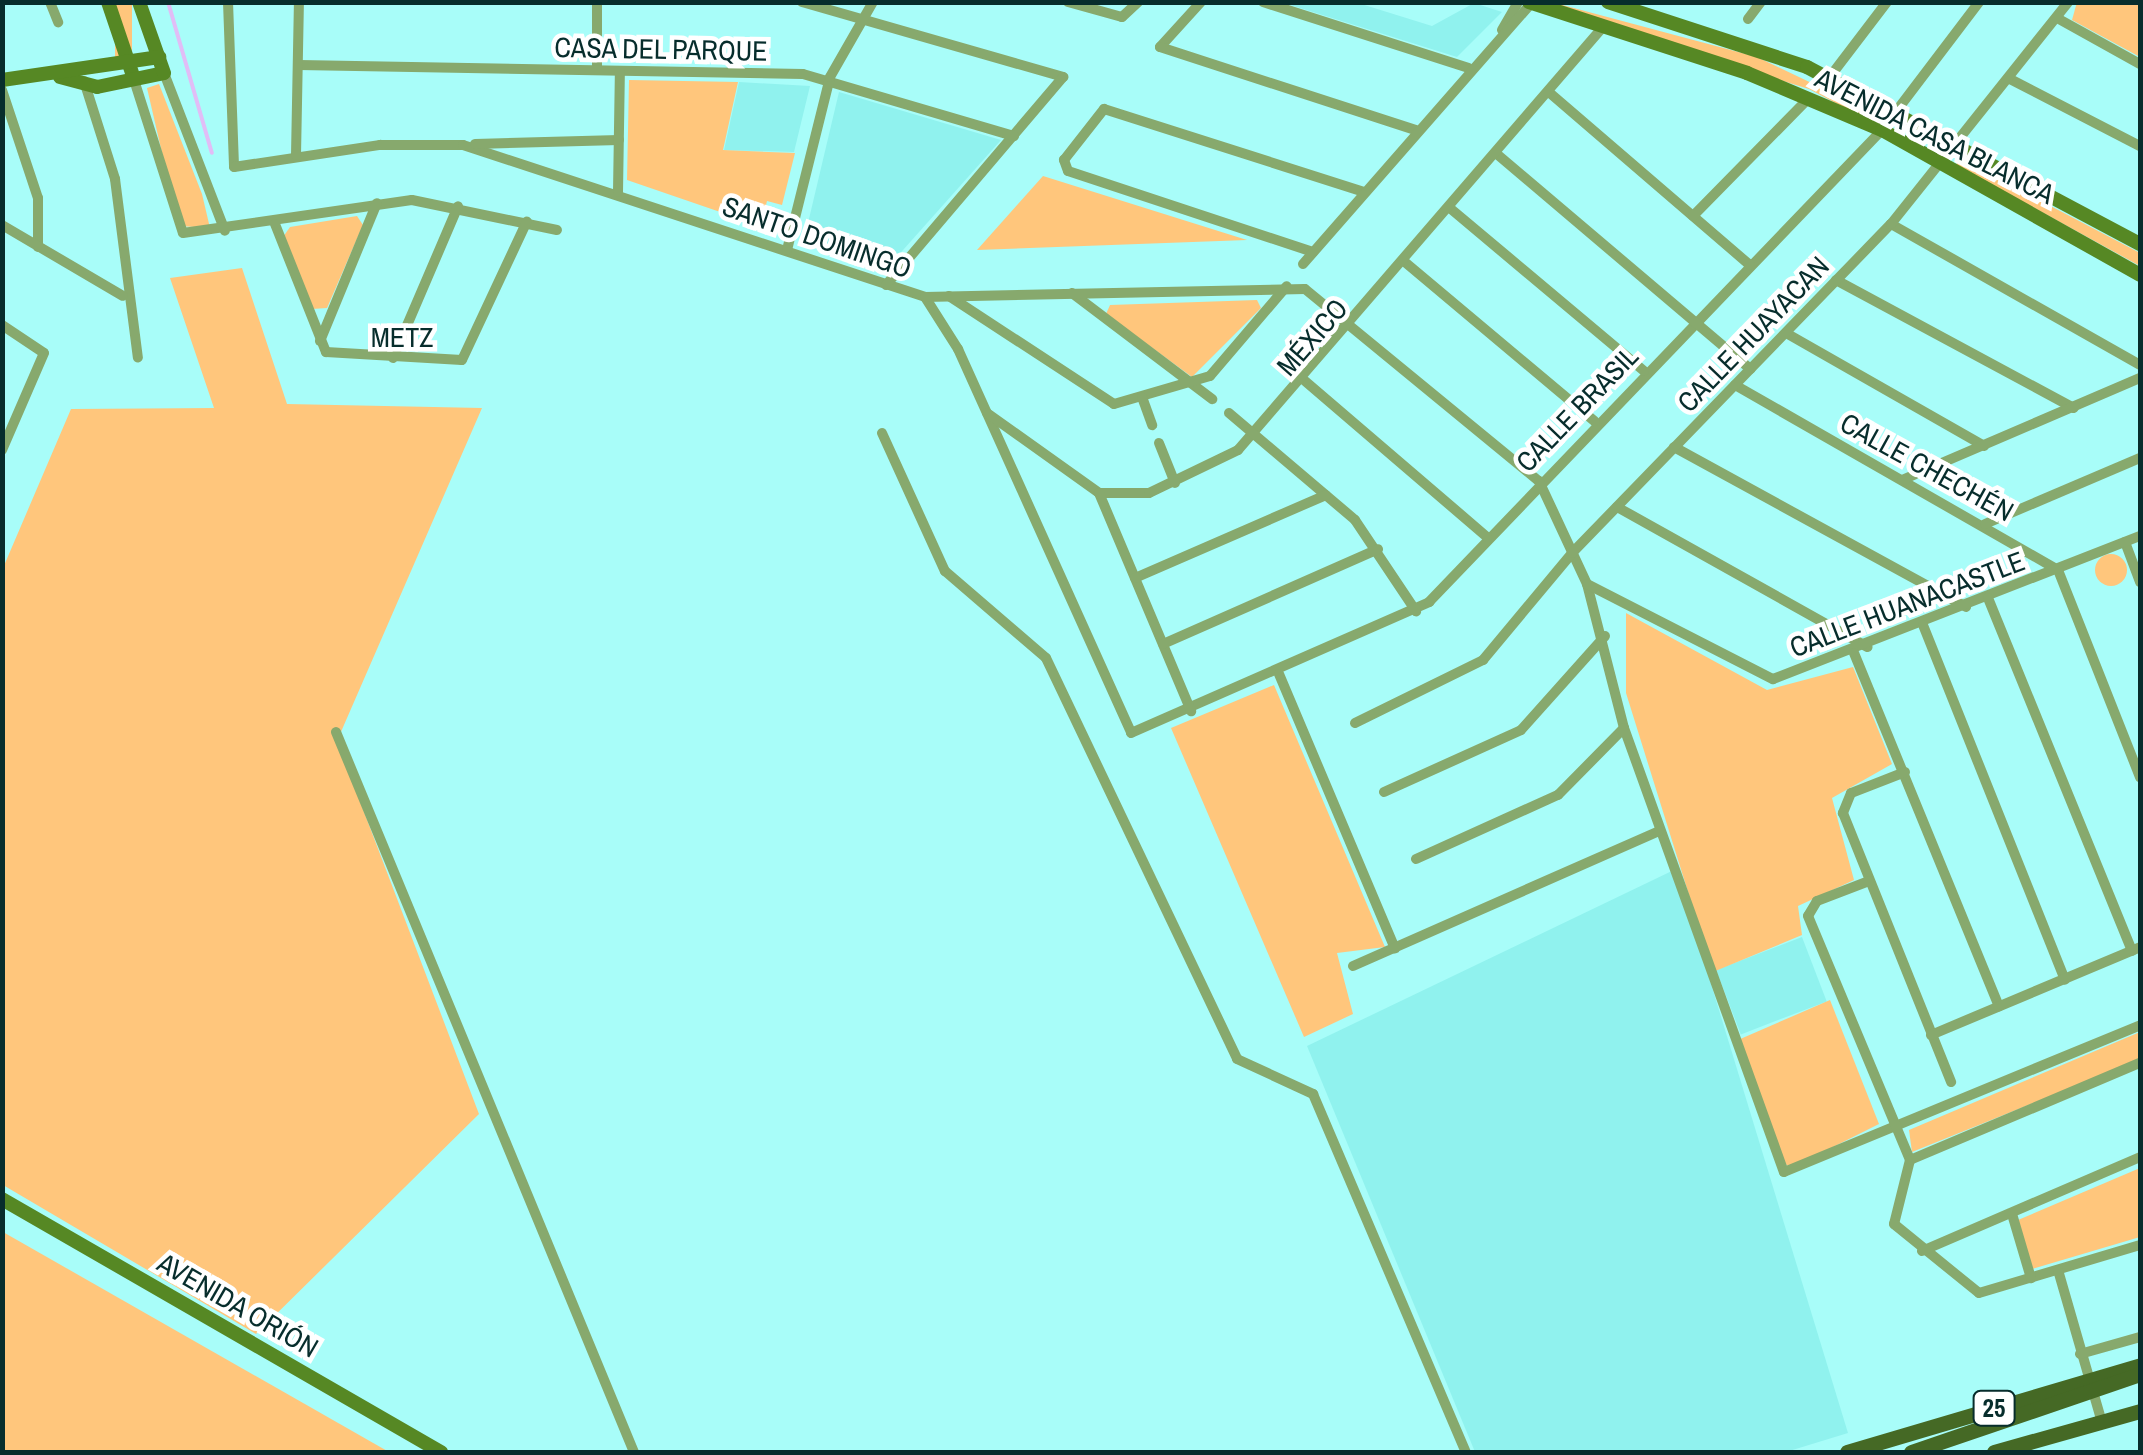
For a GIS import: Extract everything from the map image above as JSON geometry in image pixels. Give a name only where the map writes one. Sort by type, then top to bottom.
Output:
[{"type":"main road","name":"25","points":[[1848,1452],[2091,1387],[2140,1364]]},
{"type":"main road","points":[[1910,1452],[2091,1387],[2140,1374]]},
{"type":"main road","name":"25","points":[[1994,1452],[2140,1411]]},
{"type":"street","points":[[50,2],[58,22]]},
{"type":"street","points":[[108,2],[179,231],[275,224],[377,204],[458,206],[556,230]]},
{"type":"street","points":[[140,2],[225,230]]},
{"type":"street","name":"SANTO DOMINGO","points":[[228,2],[229,162],[463,145],[618,192],[925,297],[986,412],[1127,732]]},
{"type":"street","points":[[296,155],[298,2]]},
{"type":"street","points":[[597,2],[598,70]]},
{"type":"street","points":[[802,2],[864,16],[1063,77],[886,285]]},
{"type":"street","points":[[787,250],[830,76],[873,2]]},
{"type":"street","points":[[1068,2],[1122,17],[1138,2]]},
{"type":"street","points":[[1202,2],[1160,48],[1416,130]]},
{"type":"street","points":[[1263,2],[1469,68]]},
{"type":"street","points":[[1502,31],[1518,2]]},
{"type":"street","points":[[1748,19],[1761,2]]},
{"type":"street","points":[[1830,78],[1887,2]]},
{"type":"street","name":"CALLE BRASIL","points":[[1127,732],[1191,711],[1416,612],[1594,422],[1882,130],[1978,2]]},
{"type":"street","name":"CALLE HUAYACAN","points":[[1354,723],[1474,668],[1572,553],[1944,165],[2068,2]]},
{"type":"street","points":[[1303,264],[1469,68],[1531,3]]},
{"type":"street","name":"AVENIDA CASA BLANCA","points":[[1531,3],[1809,98],[1882,130],[2140,275]]},
{"type":"street","name":"AVENIDA CASA BLANCA","points":[[1618,4],[1830,78],[1962,144],[2140,244]]},
{"type":"street","points":[[2057,18],[2140,64]]},
{"type":"street","name":"MÉXICO","points":[[1099,493],[1139,496],[1175,483],[1257,437],[1551,94],[1602,28]]},
{"type":"street","points":[[84,79],[159,57]]},
{"type":"street","name":"CASA DEL PARQUE","points":[[298,66],[830,76],[1014,136]]},
{"type":"street","points":[[618,192],[620,70]]},
{"type":"street","points":[[2,80],[60,77],[135,83],[164,73]]},
{"type":"street","points":[[2010,78],[2140,146]]},
{"type":"street","points":[[84,79],[116,179],[123,296],[138,358]]},
{"type":"street","points":[[2,90],[38,198],[38,247]]},
{"type":"street","points":[[1551,94],[1750,265]]},
{"type":"street","points":[[1692,216],[1809,98]]},
{"type":"street","points":[[1313,252],[1062,166],[1104,109],[1364,192]]},
{"type":"street","points":[[463,145],[619,140]]},
{"type":"street","points":[[1498,155],[1750,369]]},
{"type":"street","points":[[320,341],[377,204]]},
{"type":"street","points":[[393,358],[458,206]]},
{"type":"street","points":[[1451,209],[1644,371]]},
{"type":"street","name":"METZ","points":[[320,341],[336,358],[470,354],[528,221]]},
{"type":"street","points":[[275,224],[320,341]]},
{"type":"street","points":[[1891,224],[2140,366]]},
{"type":"street","points":[[2,225],[123,296]]},
{"type":"street","points":[[1406,262],[1594,422]]},
{"type":"street","points":[[1836,280],[2074,408]]},
{"type":"street","points":[[949,296],[1096,400],[1142,397],[1194,384],[1287,286]]},
{"type":"street","points":[[925,297],[1287,286],[1316,294],[1539,481],[1587,584],[1605,636],[1624,728],[1776,1165],[1797,1172],[2140,1026]]},
{"type":"street","points":[[1071,292],[1212,399]]},
{"type":"street","points":[[2,325],[44,354],[2,450]]},
{"type":"street","points":[[1786,333],[1984,446]]},
{"type":"street","points":[[1902,480],[2140,378]]},
{"type":"street","points":[[1304,381],[1487,538]]},
{"type":"street","name":"CALLE CHECHÉN","points":[[1735,384],[1985,524],[2058,570]]},
{"type":"street","points":[[1142,397],[1152,424]]},
{"type":"street","points":[[986,412],[1099,493],[1191,711]]},
{"type":"street","points":[[1229,413],[1326,494],[1378,549],[1416,612]]},
{"type":"street","points":[[2,416],[14,422]]},
{"type":"street","points":[[882,433],[944,571],[1046,658],[1236,1059],[1313,1094],[1466,1452]]},
{"type":"street","points":[[1159,443],[1175,483]]},
{"type":"street","points":[[1674,447],[1966,607]]},
{"type":"street","points":[[1985,524],[2140,458]]},
{"type":"street","points":[[1135,578],[1326,494]]},
{"type":"street","points":[[1617,507],[1868,647]]},
{"type":"street","name":"CALLE HUANACASTLE","points":[[1587,584],[1768,678],[1854,653],[2140,536]]},
{"type":"street","points":[[2125,542],[2140,582]]},
{"type":"street","points":[[1163,644],[1378,549]]},
{"type":"street","points":[[2058,570],[2140,778]]},
{"type":"street","points":[[1932,1035],[2136,949],[1988,598]]},
{"type":"street","points":[[1923,624],[2064,980]]},
{"type":"street","points":[[1384,792],[1521,730],[1605,636]]},
{"type":"street","points":[[1854,653],[1999,1006]]},
{"type":"street","points":[[1280,674],[1394,949]]},
{"type":"street","points":[[1416,859],[1558,795],[1624,728]]},
{"type":"street","points":[[336,732],[634,1452]]},
{"type":"street","points":[[1906,772],[1843,803],[1869,882],[1950,1082]]},
{"type":"street","points":[[1354,966],[1659,831]]},
{"type":"street","points":[[1869,882],[1817,901],[1808,916],[1910,1160],[1892,1220],[1922,1251],[1973,1292],[2140,1245]]},
{"type":"street","points":[[1910,1160],[2140,1064]]},
{"type":"street","points":[[1922,1251],[2140,1158]]},
{"type":"street","name":"AVENIDA ORIÓN","points":[[4,1201],[442,1452]]},
{"type":"street","points":[[2012,1214],[2031,1278]]},
{"type":"street","points":[[2058,1270],[2102,1422]]},
{"type":"street","points":[[2080,1354],[2140,1337]]},
{"type":"shaded area","points":[[2077,2],[2140,3],[2140,57],[2072,20]]},
{"type":"shaded area","points":[[115,3],[132,3],[132,59],[115,59]]},
{"type":"shaded area","points":[[1284,3],[1358,3],[1432,26],[1474,3],[1502,12],[1457,57]]},
{"type":"shaded area","points":[[1555,3],[1757,57],[1885,118],[1879,126],[1809,89],[1554,10]]},
{"type":"shaded area","points":[[629,80],[738,82],[723,150],[795,153],[782,205],[767,201],[761,226],[627,180]]},
{"type":"shaded area","points":[[739,82],[810,86],[794,152],[724,150]]},
{"type":"shaded area","points":[[159,84],[202,194],[210,228],[179,226],[147,88]]},
{"type":"shaded area","points":[[839,92],[1001,140],[887,268],[804,240]]},
{"type":"shaded area","points":[[1959,158],[2140,253],[2140,266],[1956,165]]},
{"type":"shaded area","points":[[1043,176],[1247,240],[977,250]]},
{"type":"shaded area","points":[[357,216],[363,225],[327,308],[312,309],[283,237],[290,227]]},
{"type":"shaded area","points":[[242,268],[287,404],[482,408],[337,741],[479,1114],[256,1334],[3,1185],[3,568],[71,409],[214,408],[170,278]]},
{"type":"shaded area","points":[[1257,300],[1261,308],[1192,377],[1106,314],[1110,305]]},
{"type":"shaded area","points":[[2111,554],[2122,559],[2127,570],[2122,581],[2111,586],[2100,581],[2095,570],[2100,559]]},
{"type":"shaded area","points":[[1626,613],[1767,690],[1853,667],[1892,764],[1832,798],[1854,880],[1798,906],[1802,935],[1713,972],[1626,693]]},
{"type":"shaded area","points":[[1274,685],[1385,947],[1337,953],[1353,1014],[1304,1037],[1171,728]]},
{"type":"shaded area","points":[[1676,869],[1848,1433],[1786,1452],[1475,1452],[1307,1046]]},
{"type":"shaded area","points":[[1802,937],[1827,1001],[1741,1034],[1716,970]]},
{"type":"shaded area","points":[[1830,1000],[1879,1124],[1791,1168],[1780,1160],[1738,1040]]},
{"type":"shaded area","points":[[2140,1032],[2140,1060],[1912,1152],[1909,1130]]},
{"type":"shaded area","points":[[2140,1168],[2140,1237],[2032,1269],[2018,1220]]},
{"type":"shaded area","points":[[3,1232],[389,1452],[3,1452]]},
{"type":"waterway","points":[[168,2],[212,153]]}]
